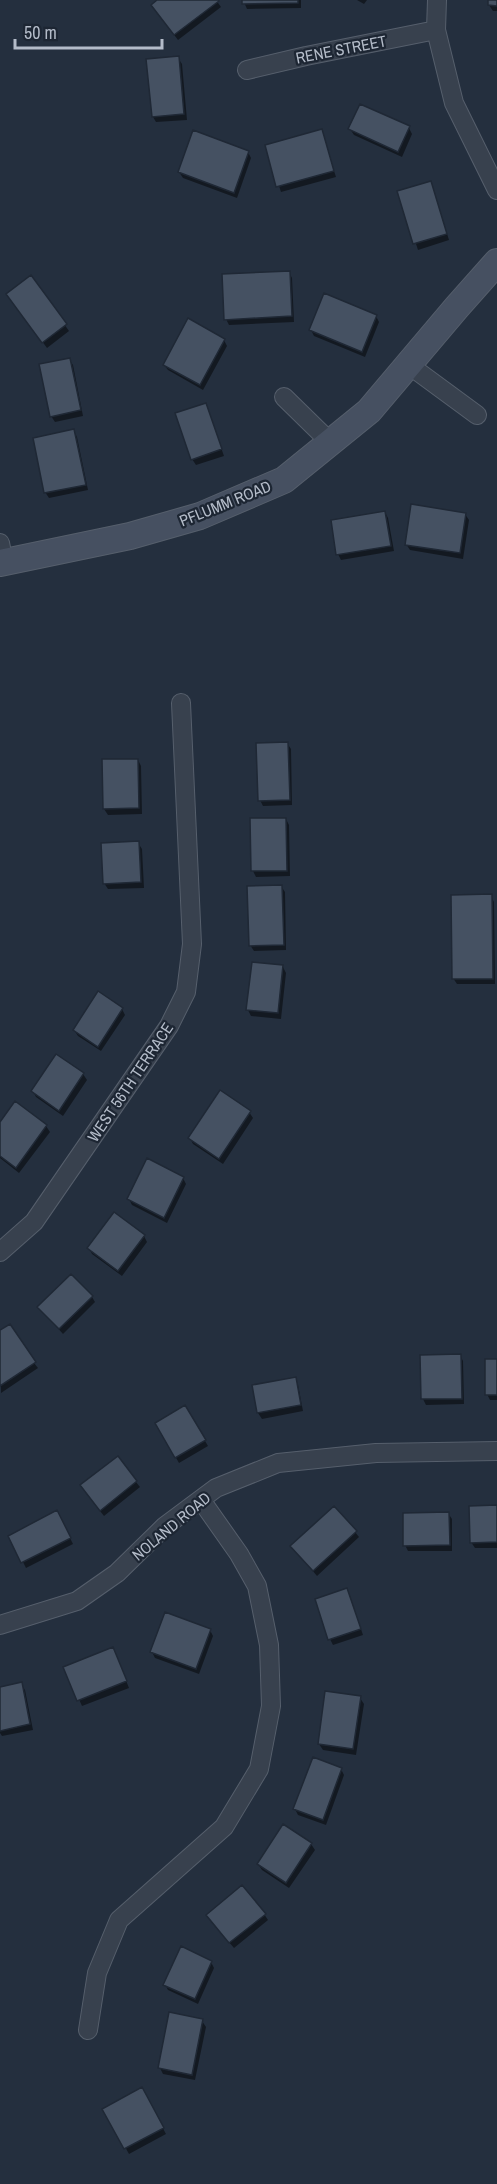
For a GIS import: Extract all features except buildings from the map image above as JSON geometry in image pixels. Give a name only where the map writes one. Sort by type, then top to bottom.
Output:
[{"type":"main road","name":"PFLUMM ROAD","points":[[1,556],[130,536],[200,516],[284,480],[369,411],[497,262]]},
{"type":"street","points":[[437,0],[436,30],[454,103],[497,190]]},
{"type":"street","name":"RENE STREET","points":[[247,70],[436,30]]},
{"type":"street","points":[[409,365],[477,415]]},
{"type":"street","points":[[284,397],[330,442]]},
{"type":"street","name":"WEST 56TH TERRACE","points":[[0,1252],[34,1222],[170,1026],[186,992],[192,944],[181,703]]},
{"type":"street","name":"NOLAND ROAD","points":[[0,1625],[77,1601],[117,1573],[165,1526],[216,1488],[278,1462],[376,1454],[497,1451]]},
{"type":"street","points":[[88,2030],[97,1973],[119,1920],[224,1827],[259,1769],[271,1706],[269,1645],[257,1586],[239,1554],[201,1500]]}]
